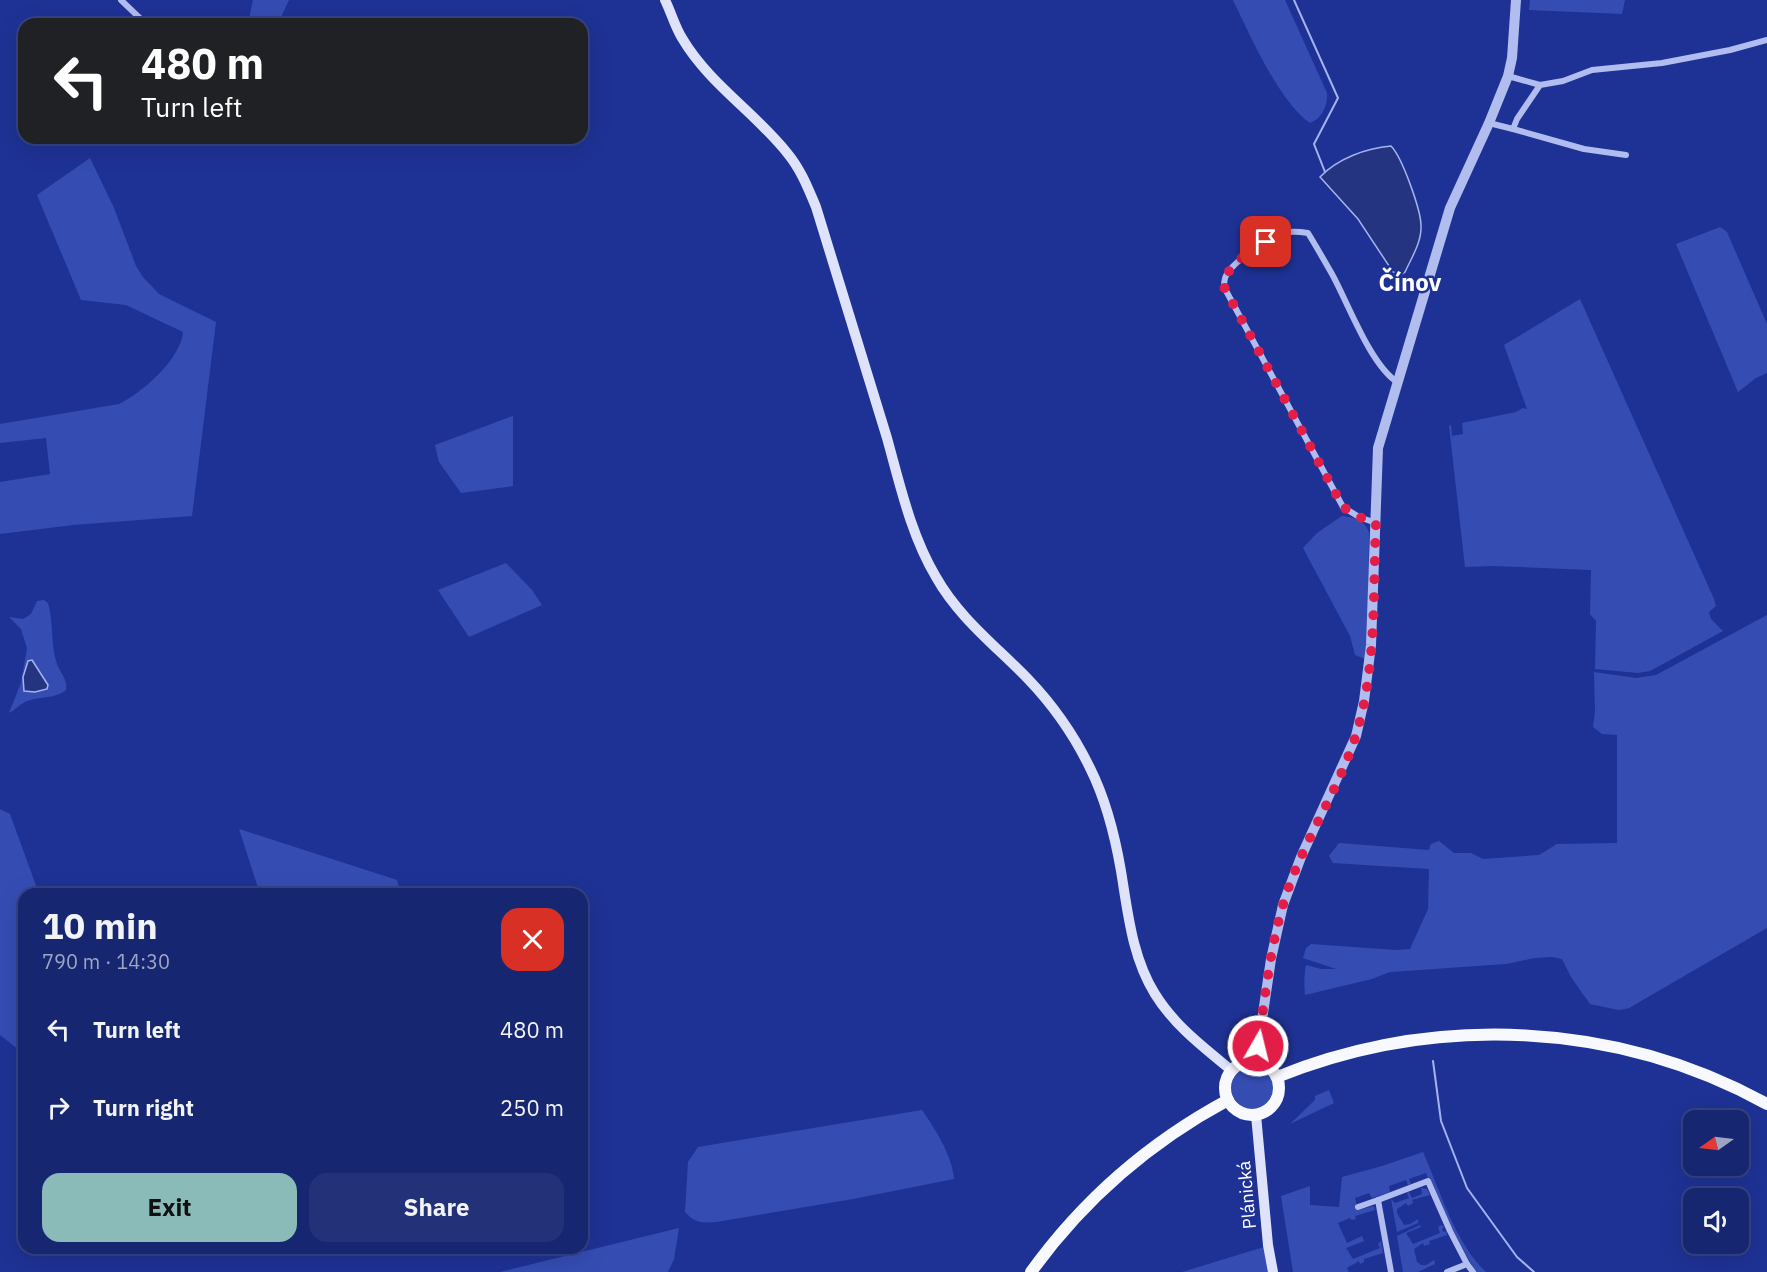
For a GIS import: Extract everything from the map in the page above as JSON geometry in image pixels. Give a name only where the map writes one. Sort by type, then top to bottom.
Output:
[{"type":"main road","points":[[665,0],[681,38],[710,75],[765,127],[789,154],[803,176],[816,207],[900,484],[924,555],[957,609],[1042,696],[1065,724],[1087,762],[1103,801],[1112,829],[1137,955],[1149,983],[1164,1007],[1186,1032],[1231,1070]]},
{"type":"main road","points":[[1277,1077],[1336,1056],[1395,1043],[1456,1035],[1516,1034],[1577,1040],[1644,1054],[1701,1073],[1767,1104]]},
{"type":"main road","points":[[1256,1061],[1268,1066],[1277,1077],[1279,1091],[1275,1102],[1267,1110],[1256,1115],[1240,1112],[1228,1100],[1225,1086],[1231,1070],[1241,1063],[1256,1061]]},
{"type":"main road","points":[[1031,1272],[1071,1222],[1118,1176],[1178,1130],[1228,1100]]},
{"type":"main road","name":"Plánická","points":[[1256,1115],[1268,1245],[1273,1272]]},
{"type":"street","points":[[121,0],[140,18]]},
{"type":"street","points":[[1256,1061],[1272,952],[1283,905],[1301,857],[1356,736],[1364,701],[1371,645],[1378,448],[1450,208],[1508,76],[1512,58],[1516,0]]},
{"type":"street","points":[[1508,76],[1540,85],[1563,81],[1592,70],[1662,63],[1730,50],[1767,40]]},
{"type":"street","points":[[1513,129],[1516,119],[1540,85]]},
{"type":"street","points":[[1489,123],[1584,149],[1626,155]]},
{"type":"street","points":[[1376,523],[1359,517],[1343,507],[1224,287],[1227,273],[1255,248],[1281,234],[1290,231],[1308,232],[1367,344],[1386,375],[1397,382]]},
{"type":"street","points":[[1358,1207],[1428,1181],[1450,1231],[1473,1272]]},
{"type":"street","points":[[1378,1200],[1391,1272]]},
{"type":"street","points":[[1447,1272],[1467,1264]]},
{"type":"shaded area","points":[[253,0],[289,0],[281,18],[249,18]]},
{"type":"shaded area","points":[[1233,0],[1285,0],[1327,93],[1323,111],[1314,121],[1310,123],[1298,113],[1276,84]]},
{"type":"shaded area","points":[[1530,0],[1625,0],[1622,14],[1529,10]]},
{"type":"shaded area","points":[[1391,146],[1406,173],[1415,198],[1421,228],[1418,245],[1405,272],[1401,275],[1393,272],[1358,219],[1320,177],[1335,165],[1352,156],[1372,149]]},
{"type":"shaded area","points":[[90,158],[114,208],[136,266],[143,277],[159,294],[216,322],[192,516],[73,525],[0,534],[0,482],[50,474],[46,438],[0,443],[0,424],[119,404],[149,384],[159,374],[181,342],[183,332],[126,305],[81,300],[37,195]]},
{"type":"shaded area","points":[[1720,227],[1727,232],[1767,324],[1767,373],[1756,378],[1738,392],[1676,244]]},
{"type":"shaded area","points":[[1580,299],[1714,599],[1716,606],[1709,612],[1711,619],[1723,631],[1650,671],[1638,673],[1595,669],[1596,621],[1590,614],[1591,570],[1465,567],[1449,426],[1451,425],[1452,436],[1463,434],[1462,423],[1516,412],[1523,408],[1527,409],[1504,345]]},
{"type":"shaded area","points":[[513,416],[513,486],[461,493],[439,462],[435,445]]},
{"type":"shaded area","points":[[1342,516],[1361,522],[1369,532],[1368,634],[1365,659],[1355,655],[1350,636],[1303,548],[1317,533]]},
{"type":"shaded area","points":[[506,563],[532,590],[542,605],[469,637],[438,590]]},
{"type":"shaded area","points":[[44,600],[48,603],[50,610],[53,649],[58,667],[65,679],[66,690],[57,695],[25,702],[9,713],[21,683],[27,648],[21,629],[9,617],[23,619],[31,614],[37,601]]},
{"type":"shaded area","points":[[1767,615],[1767,928],[1629,1008],[1619,1010],[1590,1004],[1571,977],[1562,959],[1552,957],[1506,964],[1390,972],[1372,979],[1305,995],[1306,965],[1321,969],[1336,969],[1303,958],[1306,948],[1311,944],[1410,949],[1428,909],[1429,869],[1333,863],[1329,856],[1339,843],[1429,850],[1431,844],[1439,841],[1454,853],[1471,853],[1483,859],[1539,855],[1557,844],[1617,843],[1617,735],[1602,734],[1593,727],[1594,672],[1636,678],[1656,675]]},
{"type":"shaded area","points":[[32,660],[48,685],[47,689],[35,692],[24,691],[23,677],[28,661]]},
{"type":"shaded area","points":[[0,809],[10,814],[37,888],[18,888],[18,1049],[0,1035]]},
{"type":"shaded area","points":[[239,829],[397,880],[399,888],[258,888]]},
{"type":"shaded area","points":[[1252,1067],[1267,1073],[1273,1088],[1267,1103],[1252,1109],[1237,1103],[1231,1088],[1237,1073]]},
{"type":"shaded area","points":[[1329,1090],[1334,1103],[1290,1124],[1315,1100],[1315,1096]]},
{"type":"shaded area","points":[[922,1110],[946,1152],[954,1179],[716,1222],[699,1222],[685,1212],[688,1162],[698,1147]]},
{"type":"shaded area","points":[[1423,1152],[1457,1231],[1465,1246],[1486,1272],[1476,1272],[1474,1269],[1426,1173],[1409,1179],[1411,1184],[1408,1185],[1406,1180],[1389,1186],[1390,1192],[1372,1198],[1369,1193],[1355,1198],[1358,1210],[1374,1206],[1375,1210],[1355,1216],[1356,1219],[1350,1218],[1338,1223],[1347,1243],[1362,1236],[1364,1241],[1346,1248],[1353,1259],[1380,1248],[1378,1244],[1381,1241],[1383,1253],[1364,1259],[1364,1262],[1360,1264],[1359,1261],[1347,1268],[1349,1272],[1293,1272],[1281,1196],[1310,1186],[1310,1205],[1339,1207],[1342,1177]]},
{"type":"shaded area","points":[[1421,1188],[1427,1189],[1430,1195],[1412,1200],[1413,1203],[1408,1206],[1406,1203],[1397,1209],[1404,1225],[1418,1219],[1418,1223],[1397,1232],[1391,1199],[1395,1203],[1409,1198],[1407,1193],[1409,1192],[1412,1198],[1422,1194]]},
{"type":"shaded area","points":[[1420,1225],[1421,1227],[1406,1233],[1413,1244],[1440,1233],[1438,1227],[1442,1225],[1443,1232],[1446,1231],[1447,1235],[1429,1241],[1430,1244],[1424,1246],[1423,1243],[1414,1249],[1417,1262],[1421,1265],[1434,1260],[1435,1264],[1418,1272],[1403,1272],[1397,1236]]},
{"type":"shaded area","points":[[679,1228],[674,1259],[668,1272],[500,1272],[573,1254],[588,1254],[588,1250]]},
{"type":"shaded area","points":[[1264,1247],[1269,1272],[1182,1272]]},
{"type":"waterway","points":[[1294,0],[1338,98],[1314,144],[1325,172]]},
{"type":"waterway","points":[[1433,1061],[1441,1121],[1467,1188],[1517,1257],[1534,1272]]},
{"type":"district","name":"Čínov","points":[[1410,283]]},
{"type":"route","points":[[1258,1046],[1274,944],[1287,892],[1356,736],[1364,701],[1370,668],[1376,523],[1359,517],[1343,507],[1224,287],[1227,273],[1255,248],[1266,242]]}]
